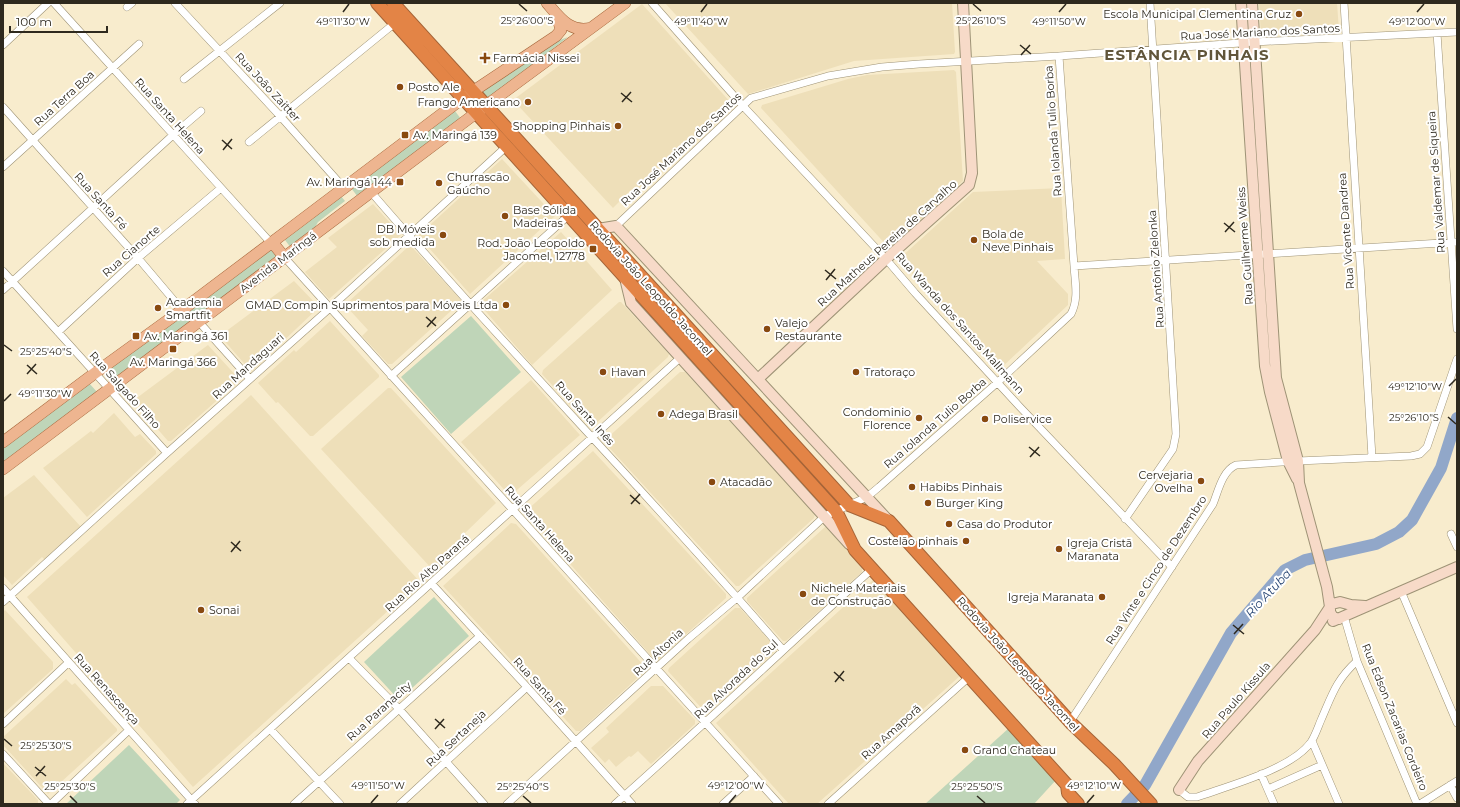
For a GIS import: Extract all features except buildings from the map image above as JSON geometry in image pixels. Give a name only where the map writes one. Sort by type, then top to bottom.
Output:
[{"type":"highway","name":"Rodovia João Leopoldo Jacomel","points":[[377,3],[395,23],[468,94]]},
{"type":"highway","name":"Rodovia João Leopoldo Jacomel","points":[[396,4],[481,109],[598,229],[849,505],[889,521],[1070,722],[1114,764],[1151,804]]},
{"type":"highway","name":"Rodovia João Leopoldo Jacomel","points":[[481,109],[507,146],[624,276],[830,514],[855,550],[1067,785],[1068,793],[1078,804]]},
{"type":"main road","points":[[547,3],[558,15],[577,30],[591,28]]},
{"type":"main road","name":"Avenida Maringá","points":[[3,469],[481,109],[625,3]]},
{"type":"main road","name":"Avenida Maringá","points":[[5,437],[182,310],[468,94],[556,36],[561,30],[558,15]]},
{"type":"main road","points":[[344,188],[357,202]]},
{"type":"main road","points":[[272,243],[284,258]]},
{"type":"street","points":[[3,45],[48,3]]},
{"type":"street","name":"Rua Santa Helena","points":[[54,3],[272,243]]},
{"type":"street","name":"Rua João Zaitter","points":[[175,3],[281,117],[344,188]]},
{"type":"street","points":[[184,79],[280,3]]},
{"type":"street","name":"Rua Wanda dos Santos Mallmann","points":[[652,3],[743,106],[886,259],[915,293],[1172,568]]},
{"type":"street","name":"Rua Matheus Pereira de Carvalho","points":[[758,379],[886,259],[969,185],[972,173],[963,3]]},
{"type":"street","name":"Rua Antônio Zielonka","points":[[1125,519],[1173,449],[1176,434],[1150,3]]},
{"type":"street","name":"Rua Guilherme Weiss","points":[[1241,3],[1262,255]]},
{"type":"street","name":"Rua Guilherme Weiss","points":[[1252,3],[1267,379],[1293,461],[1314,544],[1326,584]]},
{"type":"street","name":"Rua Vicente Dandrea","points":[[1344,3],[1372,458]]},
{"type":"street","points":[[250,142],[395,23]]},
{"type":"street","name":"Rua José Mariano dos Santos","points":[[616,226],[751,98],[828,76],[882,67],[966,60],[1059,56],[1254,42],[1457,32]]},
{"type":"street","name":"Rua Valdemar de Siqueira","points":[[1437,33],[1454,242],[1457,330]]},
{"type":"street","name":"Rua Terra Boa","points":[[3,167],[139,44]]},
{"type":"street","name":"Rua Iolanda Tulio Borba","points":[[830,514],[867,497],[998,382],[1071,314],[1075,307],[1076,298],[1074,266],[1059,56]]},
{"type":"street","name":"Rua Santa Fé","points":[[3,107],[138,258],[182,310]]},
{"type":"street","points":[[3,290],[173,135],[201,112]]},
{"type":"street","name":"Rua Mandaguari","points":[[3,602],[330,308],[507,146]]},
{"type":"street","name":"Rua Cianorte","points":[[58,332],[138,258],[221,188]]},
{"type":"street","name":"Rua Santa Inês","points":[[371,192],[470,304],[738,597],[783,650]]},
{"type":"street","points":[[391,376],[569,215]]},
{"type":"street","points":[[598,229],[616,226]]},
{"type":"street","name":"Rodovia João Leopoldo Jacomel","points":[[616,226],[889,521]]},
{"type":"street","points":[[1074,266],[1454,242]]},
{"type":"street","name":"Rua Santa Helena","points":[[284,258],[779,804]]},
{"type":"street","name":"Rua Salgado Filho","points":[[3,271],[167,453]]},
{"type":"street","name":"Rodovia João Leopoldo Jacomel","points":[[624,276],[632,303],[680,357],[830,514]]},
{"type":"street","points":[[199,322],[250,379]]},
{"type":"street","name":"Rua Rio Alto Paraná","points":[[191,803],[270,729],[680,357]]},
{"type":"street","name":"Rua Vinte e Cinco de Dezembro","points":[[1070,722],[1213,504],[1224,477],[1231,468],[1236,465],[1411,456],[1420,454],[1428,447],[1457,359]]},
{"type":"street","name":"Rua Altonia","points":[[507,804],[688,639],[738,597],[830,514]]},
{"type":"street","points":[[1452,534],[1457,547]]},
{"type":"street","name":"Rua Paulo Kissula","points":[[1315,630],[1365,606],[1457,568]]},
{"type":"street","name":"Rua Alvorada do Sul","points":[[615,804],[706,723],[872,569]]},
{"type":"street","name":"Rua Santa Fé","points":[[431,584],[527,687],[632,804]]},
{"type":"street","points":[[1326,584],[1347,609],[1342,618],[1331,615],[1326,584]]},
{"type":"street","name":"Rua Renascença","points":[[3,588],[129,730],[191,803]]},
{"type":"street","points":[[1401,591],[1457,723]]},
{"type":"street","points":[[1330,607],[1334,602],[1365,606]]},
{"type":"street","name":"Rua Paulo Kissula","points":[[1179,790],[1198,761],[1315,630],[1330,607]]},
{"type":"street","name":"Rua Edson Zacarias Cordeiro","points":[[1342,618],[1357,661],[1417,804]]},
{"type":"street","name":"Rua Paranacity","points":[[294,804],[480,636]]},
{"type":"street","points":[[349,658],[447,761],[484,804]]},
{"type":"street","points":[[1179,790],[1188,797],[1194,798],[1261,774],[1294,758],[1312,741],[1338,682],[1347,670],[1357,661]]},
{"type":"street","points":[[3,724],[68,663]]},
{"type":"street","name":"Rua Amaporã","points":[[828,804],[969,677]]},
{"type":"street","name":"Rua Sertaneja","points":[[400,804],[527,687]]},
{"type":"street","points":[[270,729],[340,804]]},
{"type":"street","points":[[3,754],[50,804],[129,730]]},
{"type":"street","points":[[1312,741],[1339,804]]},
{"type":"street","points":[[1268,789],[1322,765]]},
{"type":"street","points":[[1261,774],[1274,804]]},
{"type":"street","points":[[723,804],[754,776]]},
{"type":"street","points":[[1420,804],[1454,783],[1457,798]]},
{"type":"shaded area","points":[[665,3],[952,3],[955,52],[954,54],[854,61],[748,94]]},
{"type":"shaded area","name":"Escola Municipal Clementina Cruz","points":[[1259,3],[1337,3],[1339,31],[1261,35]]},
{"type":"shaded area","points":[[642,4],[732,104],[732,108],[638,195],[632,189],[613,208],[513,100]]},
{"type":"shaded area","points":[[954,70],[956,72],[963,181],[889,248],[761,108],[762,105],[848,79],[867,75]]},
{"type":"shaded area","points":[[502,159],[555,216],[470,294],[420,238],[419,235]]},
{"type":"shaded area","points":[[1061,188],[1065,259],[1037,261],[1068,294],[1068,305],[1000,369],[899,259],[973,192]]},
{"type":"shaded area","points":[[373,204],[401,235],[329,299],[305,272],[337,247],[328,238]]},
{"type":"shaded area","points":[[561,232],[612,290],[532,365],[480,303]]},
{"type":"shaded area","points":[[410,245],[462,301],[392,364],[388,364],[362,336],[368,330],[345,305]]},
{"type":"shaded area","points":[[294,281],[318,306],[317,309],[253,370],[250,370],[221,337],[221,335]]},
{"type":"shaded area","points":[[619,302],[621,302],[669,354],[668,357],[592,427],[590,427],[542,374],[543,370]]},
{"type":"shaded area","points":[[330,321],[379,375],[379,377],[313,436],[310,436],[258,383],[294,350],[296,352]]},
{"type":"shaded area","points":[[208,345],[240,380],[171,441],[168,441],[134,402],[134,400]]},
{"type":"shaded area","points":[[680,372],[685,372],[815,514],[814,518],[739,586],[736,586],[605,443],[605,440]]},
{"type":"shaded area","points":[[531,380],[580,435],[510,496],[461,442]]},
{"type":"shaded area","points":[[388,388],[391,388],[496,503],[465,533],[469,538],[436,570],[432,569],[321,449]]},
{"type":"shaded area","points":[[251,395],[420,582],[193,787],[27,597]]},
{"type":"shaded area","points":[[114,413],[135,437],[140,434],[156,451],[156,454],[87,517],[43,468],[91,431],[93,433]]},
{"type":"shaded area","points":[[593,451],[726,594],[726,598],[658,660],[654,659],[526,514],[526,511]]},
{"type":"shaded area","points":[[34,475],[81,527],[45,560],[42,557],[12,585],[3,575],[3,498]]},
{"type":"shaded area","points":[[511,523],[516,524],[647,669],[580,731],[576,731],[443,586]]},
{"type":"shaded area","points":[[825,527],[828,527],[862,568],[862,572],[786,641],[783,641],[747,601],[747,598]]},
{"type":"shaded area","points":[[873,580],[961,675],[817,804],[789,804],[716,723]]},
{"type":"shaded area","points":[[735,608],[740,608],[774,646],[774,652],[708,712],[705,712],[668,671],[669,668]]},
{"type":"shaded area","points":[[5,610],[53,662],[53,669],[3,714],[3,612]]},
{"type":"shaded area","points":[[66,679],[72,685],[75,683],[117,729],[117,731],[48,794],[3,745],[3,737]]},
{"type":"shaded area","points":[[651,686],[663,686],[695,720],[695,724],[651,764],[638,751],[631,757],[629,756],[616,767],[609,759],[605,763],[591,748],[609,732],[606,728]]},
{"type":"shaded area","points":[[3,763],[38,800],[38,804],[3,804]]},
{"type":"green space","points":[[568,37],[488,99],[480,90],[546,45]]},
{"type":"green space","points":[[455,111],[461,119],[358,197],[351,188]]},
{"type":"green space","points":[[340,195],[345,201],[318,222],[313,231],[291,248],[285,240],[314,218],[319,211]]},
{"type":"green space","points":[[272,249],[280,257],[118,378],[108,367]]},
{"type":"green space","points":[[471,316],[521,372],[451,434],[401,377]]},
{"type":"green space","points":[[89,383],[97,392],[3,463],[3,449]]},
{"type":"green space","points":[[434,597],[469,636],[399,700],[364,662]]},
{"type":"green space","points":[[1009,728],[1056,780],[1034,804],[925,804]]},
{"type":"green space","points":[[129,745],[180,800],[176,804],[66,804]]},
{"type":"waterway","name":"Rio Atuba","points":[[1127,804],[1145,785],[1231,633],[1285,570],[1305,560],[1376,544],[1399,532],[1412,520],[1441,468],[1457,418]]},
{"type":"place","name":"Escola Municipal Clementina Cruz","points":[[1299,14]]},
{"type":"place","name":"Farmácia Nissei","points":[[485,58]]},
{"type":"place","name":"Posto Ale","points":[[400,87]]},
{"type":"place","name":"Frango Americano","points":[[528,102]]},
{"type":"place","name":"Shopping Pinhais","points":[[618,126]]},
{"type":"place","name":"Av. Maringá 139","points":[[405,135]]},
{"type":"place","name":"Av. Maringá 144","points":[[400,182]]},
{"type":"place","name":"Churrascão Gaúcho","points":[[439,183]]},
{"type":"place","name":"Base Sólida Madeiras","points":[[505,216]]},
{"type":"place","name":"DB Móveis sob medida","points":[[443,235]]},
{"type":"place","name":"Bola de Neve Pinhais","points":[[974,240]]},
{"type":"place","name":"Rod. João Leopoldo Jacomel, 12778","points":[[593,249]]},
{"type":"place","name":"GMAD Compin Suprimentos para Móveis Ltda","points":[[506,305]]},
{"type":"place","name":"Academia Smartfit","points":[[158,308]]},
{"type":"place","name":"Valejo Restaurante","points":[[767,329]]},
{"type":"place","name":"Av. Maringá 361","points":[[136,336]]},
{"type":"place","name":"Av. Maringá 366","points":[[173,349]]},
{"type":"place","name":"Havan","points":[[603,372]]},
{"type":"place","name":"Tratoraço","points":[[856,372]]},
{"type":"place","name":"Adega Brasil","points":[[661,414]]},
{"type":"place","name":"Condominio Florence","points":[[919,418]]},
{"type":"place","name":"Poliservice","points":[[985,419]]},
{"type":"place","name":"Cervejaria Ovelha","points":[[1201,481]]},
{"type":"place","name":"Atacadão","points":[[712,482]]},
{"type":"place","name":"Habibs Pinhais","points":[[912,487]]},
{"type":"place","name":"Burger King","points":[[928,503]]},
{"type":"place","name":"Casa do Produtor","points":[[949,524]]},
{"type":"place","name":"Costelão pinhais","points":[[966,541]]},
{"type":"place","name":"Igreja Cristã Maranata","points":[[1059,549]]},
{"type":"place","name":"Nichele Materiais de Construção","points":[[803,594]]},
{"type":"place","name":"Igreja Maranata","points":[[1102,597]]},
{"type":"place","name":"Sonai","points":[[201,610]]},
{"type":"place","name":"Grand Chateau","points":[[965,750]]},
{"type":"district","name":"ESTÂNCIA PINHAIS","points":[[1187,54]]}]
